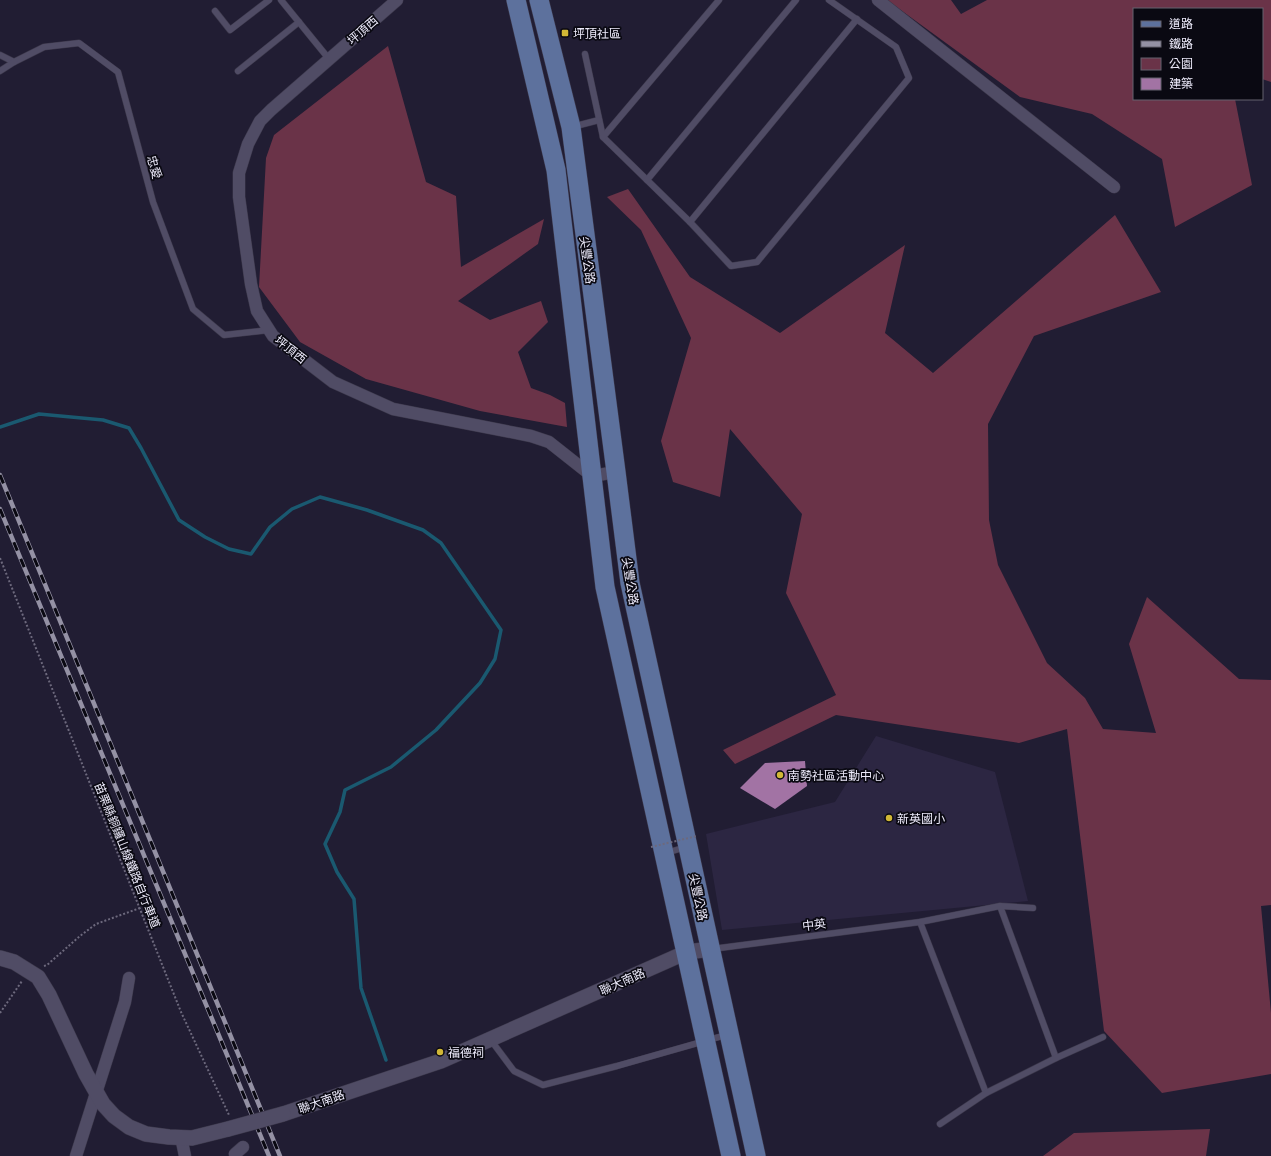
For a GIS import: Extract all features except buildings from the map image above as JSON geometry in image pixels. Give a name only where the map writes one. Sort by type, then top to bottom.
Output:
[{"type":"main road","name":"尖豐公路","points":[[516,0],[556,170],[605,587],[658,850],[687,952],[731,1156]]},
{"type":"main road","name":"尖豐公路","points":[[539,0],[571,127],[630,583],[692,841],[711,949],[756,1156]]},
{"type":"street","name":"坪頂西","points":[[397,0],[271,110],[260,121],[248,144],[239,173],[239,197],[251,284],[257,311],[273,336],[333,382],[394,409],[537,438],[549,442],[592,476]]},
{"type":"street","points":[[878,0],[1114,187]]},
{"type":"street","points":[[592,476],[616,472]]},
{"type":"street","name":"聯大南路","points":[[0,958],[14,962],[38,977],[49,995],[86,1074],[103,1104],[114,1116],[129,1127],[146,1134],[192,1138],[229,1124],[283,1114],[441,1061],[687,952],[711,949]]},
{"type":"street","points":[[76,1156],[125,1002],[129,978]]},
{"type":"street","points":[[181,1137],[185,1156]]},
{"type":"lane","points":[[215,11],[230,30],[269,0]]},
{"type":"lane","points":[[281,0],[329,59]]},
{"type":"lane","points":[[603,137],[718,0]]},
{"type":"lane","points":[[647,180],[796,0]]},
{"type":"lane","points":[[585,54],[603,137],[690,222],[731,266],[756,262],[910,78],[896,47],[829,0]]},
{"type":"lane","points":[[690,222],[857,20]]},
{"type":"lane","points":[[238,71],[299,22]]},
{"type":"lane","name":"忠愛","points":[[0,71],[44,47],[79,43],[118,72],[153,202],[193,309],[224,335],[269,330]]},
{"type":"lane","points":[[0,55],[14,62]]},
{"type":"lane","points":[[571,127],[599,120]]},
{"type":"lane","points":[[658,850],[692,841]]},
{"type":"lane","points":[[1000,906],[1056,1058]]},
{"type":"lane","name":"中英","points":[[711,949],[920,922],[1000,906],[1033,908]]},
{"type":"lane","points":[[920,922],[986,1093]]},
{"type":"lane","points":[[490,1039],[514,1071],[543,1085],[730,1034]]},
{"type":"lane","points":[[940,1124],[986,1093],[1056,1058],[1103,1037]]},
{"type":"path","name":"苗栗縣銅鑼山線鐵路自行車道","points":[[0,558],[181,1012],[229,1124]]},
{"type":"path","points":[[658,850],[692,841]]},
{"type":"path","points":[[0,1013],[28,971],[47,965],[96,924],[140,908]]},
{"type":"shaded area","name":"新英國小","points":[[876,736],[995,772],[1028,901],[722,930],[706,834],[835,802]]},
{"type":"green space","points":[[887,0],[951,0],[961,14],[987,0],[1271,0],[1271,82],[1263,79],[1263,8],[1133,8],[1133,100],[1235,100],[1252,185],[1175,227],[1162,159],[1092,114],[1020,97]]},
{"type":"green space","points":[[388,46],[426,182],[456,196],[461,267],[544,219],[538,244],[458,301],[490,320],[541,301],[548,322],[518,352],[531,388],[550,395],[565,403],[567,427],[480,411],[366,379],[300,342],[259,287],[266,158],[274,135]]},
{"type":"green space","points":[[628,189],[690,277],[780,333],[905,245],[885,333],[933,373],[1115,215],[1161,292],[1034,336],[988,424],[989,520],[998,565],[1047,663],[1085,698],[1103,729],[1156,733],[1129,644],[1147,597],[1239,679],[1271,680],[1271,905],[1261,906],[1271,1013],[1271,1074],[1162,1093],[1104,1031],[1067,729],[1019,743],[836,715],[735,764],[723,750],[836,695],[786,593],[802,514],[730,429],[720,497],[673,482],[661,441],[691,338],[641,230],[607,197]]},
{"type":"green space","points":[[1210,1129],[1206,1156],[1043,1156],[1074,1133]]},
{"type":"waterway","points":[[0,427],[39,414],[103,420],[129,428],[179,520],[205,537],[229,549],[251,554],[270,527],[292,509],[320,497],[367,510],[423,530],[441,543],[501,630],[495,659],[480,683],[436,730],[391,767],[345,790],[340,812],[325,844],[337,872],[354,899],[361,988],[386,1060]]},
{"type":"railway","points":[[0,475],[280,1156]]},
{"type":"railway","points":[[0,509],[269,1156]]},
{"type":"place","name":"坪頂社區","points":[[565,33]]},
{"type":"place","name":"南勢社區活動中心","points":[[780,775]]},
{"type":"place","name":"新英國小","points":[[889,818]]},
{"type":"place","name":"福德祠","points":[[440,1052]]}]
